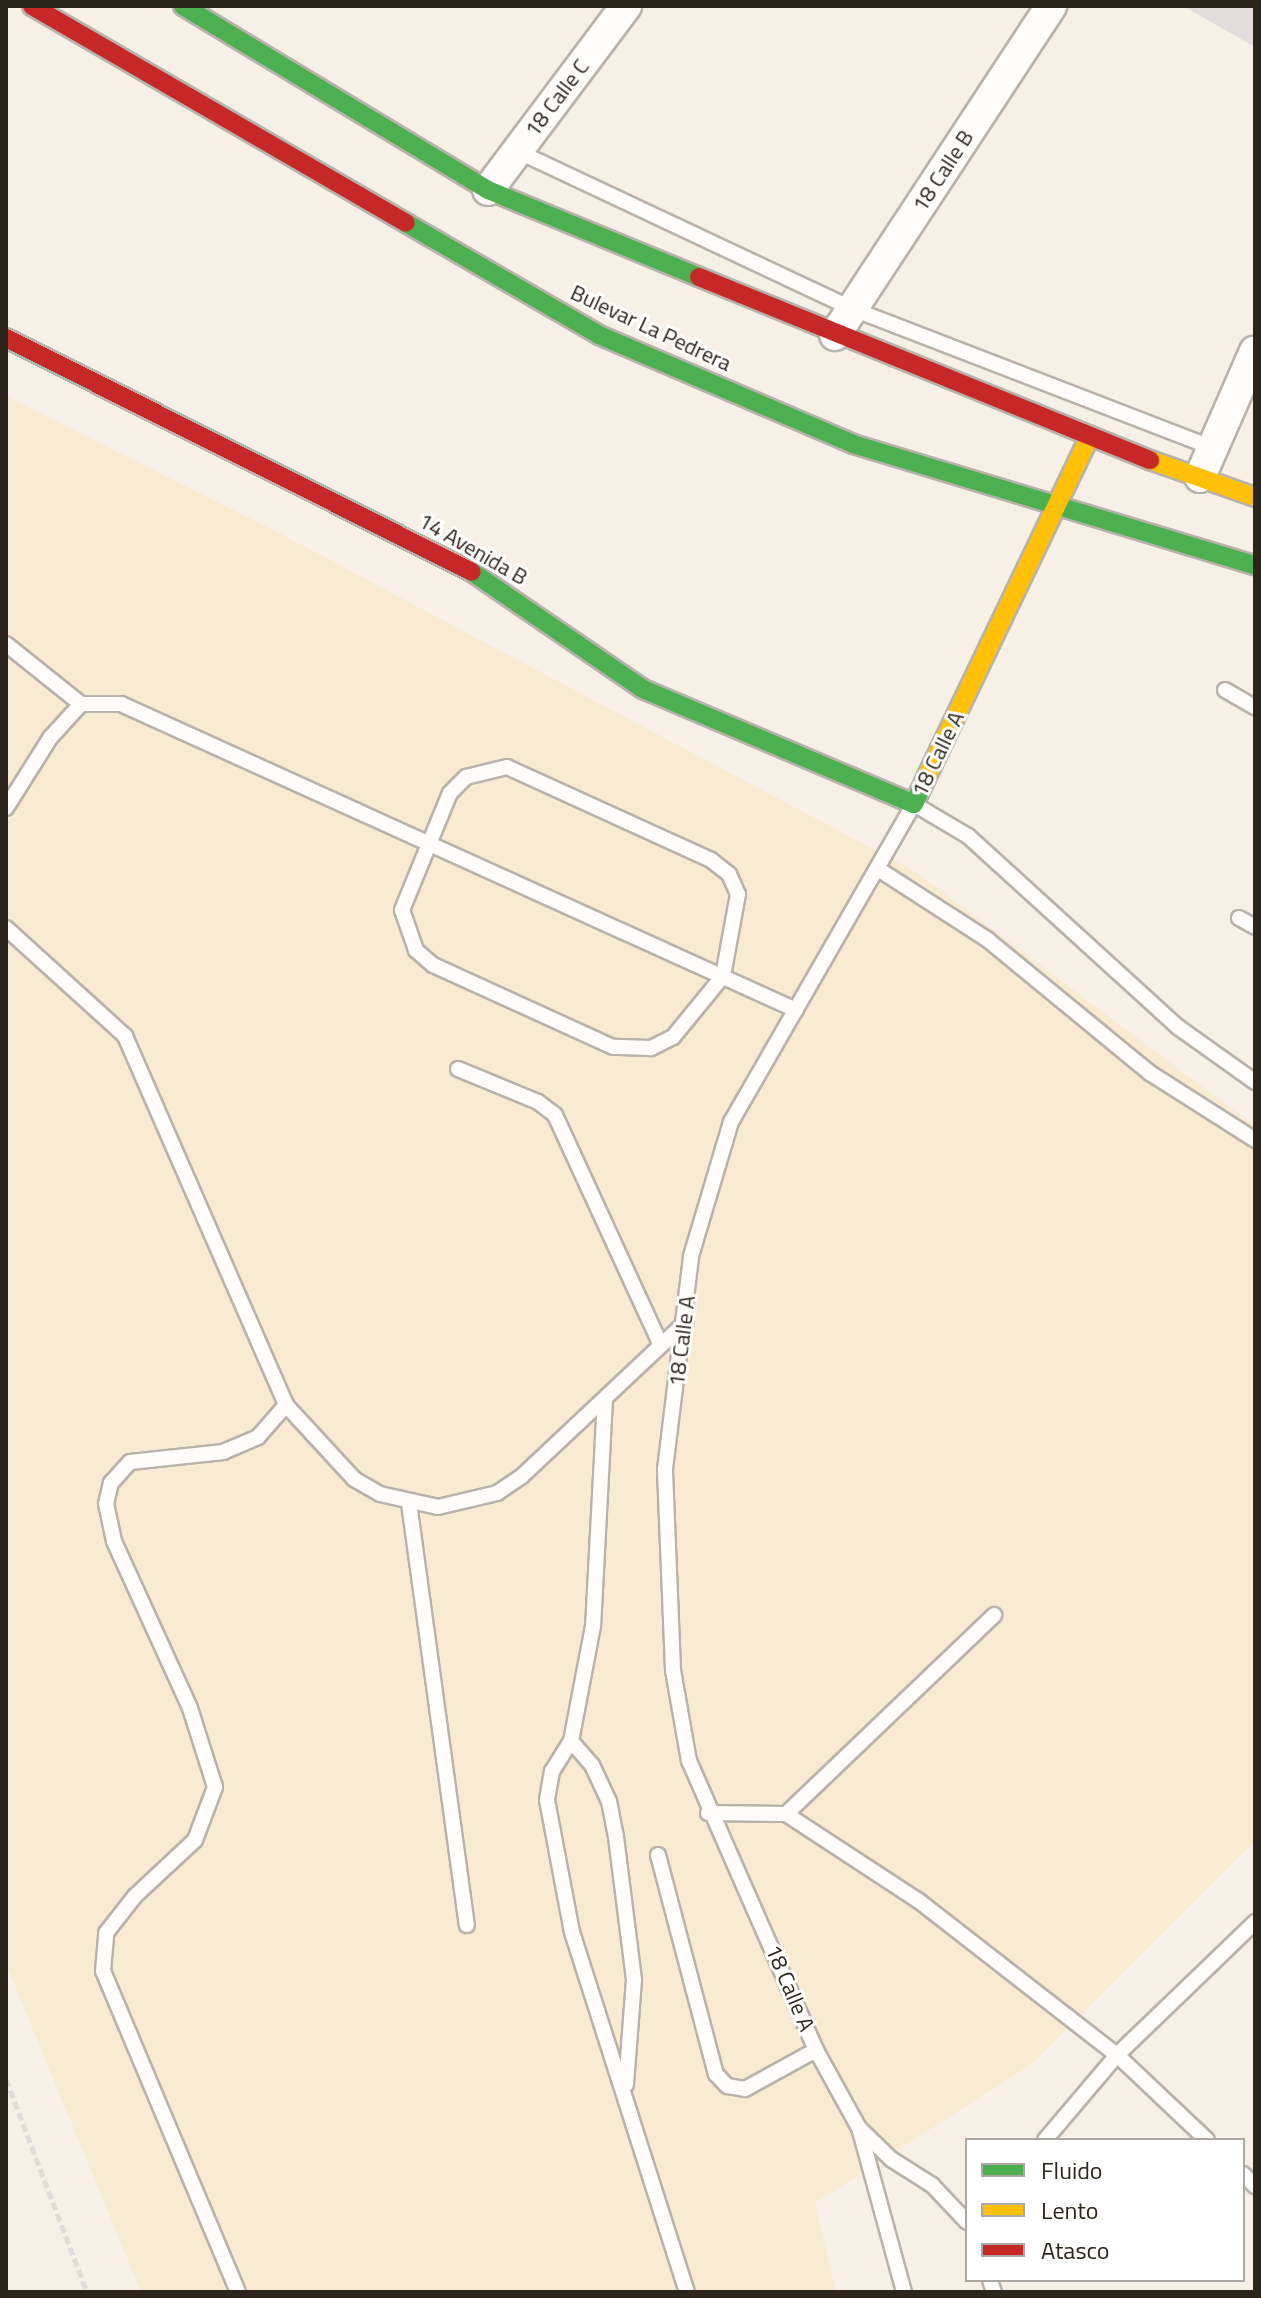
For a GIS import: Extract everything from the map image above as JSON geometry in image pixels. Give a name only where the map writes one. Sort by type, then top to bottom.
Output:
[{"type":"main road","name":"Bulevar La Pedrera","points":[[32,6],[599,335],[853,444],[1059,502],[1255,565]]},
{"type":"main road","points":[[183,6],[488,190],[1089,438],[1255,497]]},
{"type":"main road","name":"14 Avenida B","points":[[6,338],[478,575],[643,689],[914,804]]},
{"type":"main road","name":"18 Calle A","points":[[914,804],[1089,438]]},
{"type":"street","name":"18 Calle C","points":[[488,190],[626,6]]},
{"type":"street","name":"18 Calle B","points":[[835,335],[1051,6]]},
{"type":"street","points":[[1200,477],[1255,351]]},
{"type":"lane","points":[[517,151],[853,309],[1213,448]]},
{"type":"lane","points":[[6,644],[81,704],[121,704],[796,1010]]},
{"type":"lane","points":[[1225,690],[1255,707]]},
{"type":"lane","points":[[6,808],[50,738],[81,704]]},
{"type":"lane","points":[[507,767],[711,860],[729,874],[738,894],[723,976],[673,1037],[633,1051],[613,1047],[446,972],[416,950],[402,910],[450,793],[466,777],[507,767]]},
{"type":"lane","points":[[914,804],[968,836],[1178,1027],[1255,1082]]},
{"type":"lane","name":"18 Calle A","points":[[904,2292],[859,2128],[816,2050],[744,1877],[708,1813],[689,1761],[673,1670],[665,1469],[686,1322],[691,1256],[731,1122],[914,804]]},
{"type":"lane","points":[[878,869],[988,940],[1150,1073],[1255,1140]]},
{"type":"lane","points":[[1239,918],[1255,927]]},
{"type":"lane","points":[[6,928],[125,1036],[286,1405],[354,1479],[409,1503],[438,1507],[497,1493],[522,1476],[686,1322]]},
{"type":"lane","points":[[458,1069],[538,1102],[555,1115],[661,1345]]},
{"type":"lane","points":[[605,1399],[593,1626],[571,1741],[552,1771],[547,1800],[554,1856],[572,1932],[625,2089],[687,2292]]},
{"type":"lane","points":[[238,2292],[103,1971],[106,1933],[135,1896],[195,1840],[215,1787],[190,1708],[114,1541],[106,1504],[111,1483],[130,1462],[223,1452],[258,1437],[286,1405]]},
{"type":"lane","points":[[409,1503],[467,1925]]},
{"type":"lane","points":[[786,1814],[994,1615]]},
{"type":"lane","points":[[571,1741],[592,1765],[609,1801],[616,1837],[634,1980],[625,2089]]},
{"type":"lane","points":[[708,1813],[786,1814],[919,1901],[1117,2055],[1205,2138]]},
{"type":"lane","points":[[658,1855],[716,2074],[727,2086],[745,2089],[816,2050]]},
{"type":"lane","points":[[1047,2138],[1117,2055],[1255,1922]]},
{"type":"lane","points":[[859,2128],[891,2159],[932,2185],[965,2220]]},
{"type":"path","points":[[6,2079],[87,2292]]},
{"type":"shaded area","points":[[6,396],[281,534],[916,872],[1255,1126],[1255,1841],[1033,2063],[815,2203],[836,2292],[141,2292],[6,1964]]},
{"type":"building","points":[[1183,6],[1255,6],[1255,47]]},
{"type":"traffic: fast","points":[[183,6],[488,190],[699,277]]},
{"type":"traffic: fast","points":[[406,223],[599,335],[853,444],[1255,565]]},
{"type":"traffic: fast","points":[[472,572],[643,689],[914,804],[926,778]]},
{"type":"traffic: slow","points":[[926,778],[1089,438]]},
{"type":"traffic: slow","points":[[1150,460],[1255,497]]},
{"type":"traffic: jam","points":[[32,6],[406,223]]},
{"type":"traffic: jam","points":[[699,277],[1150,460]]},
{"type":"traffic: jam","points":[[6,338],[472,572]]}]
